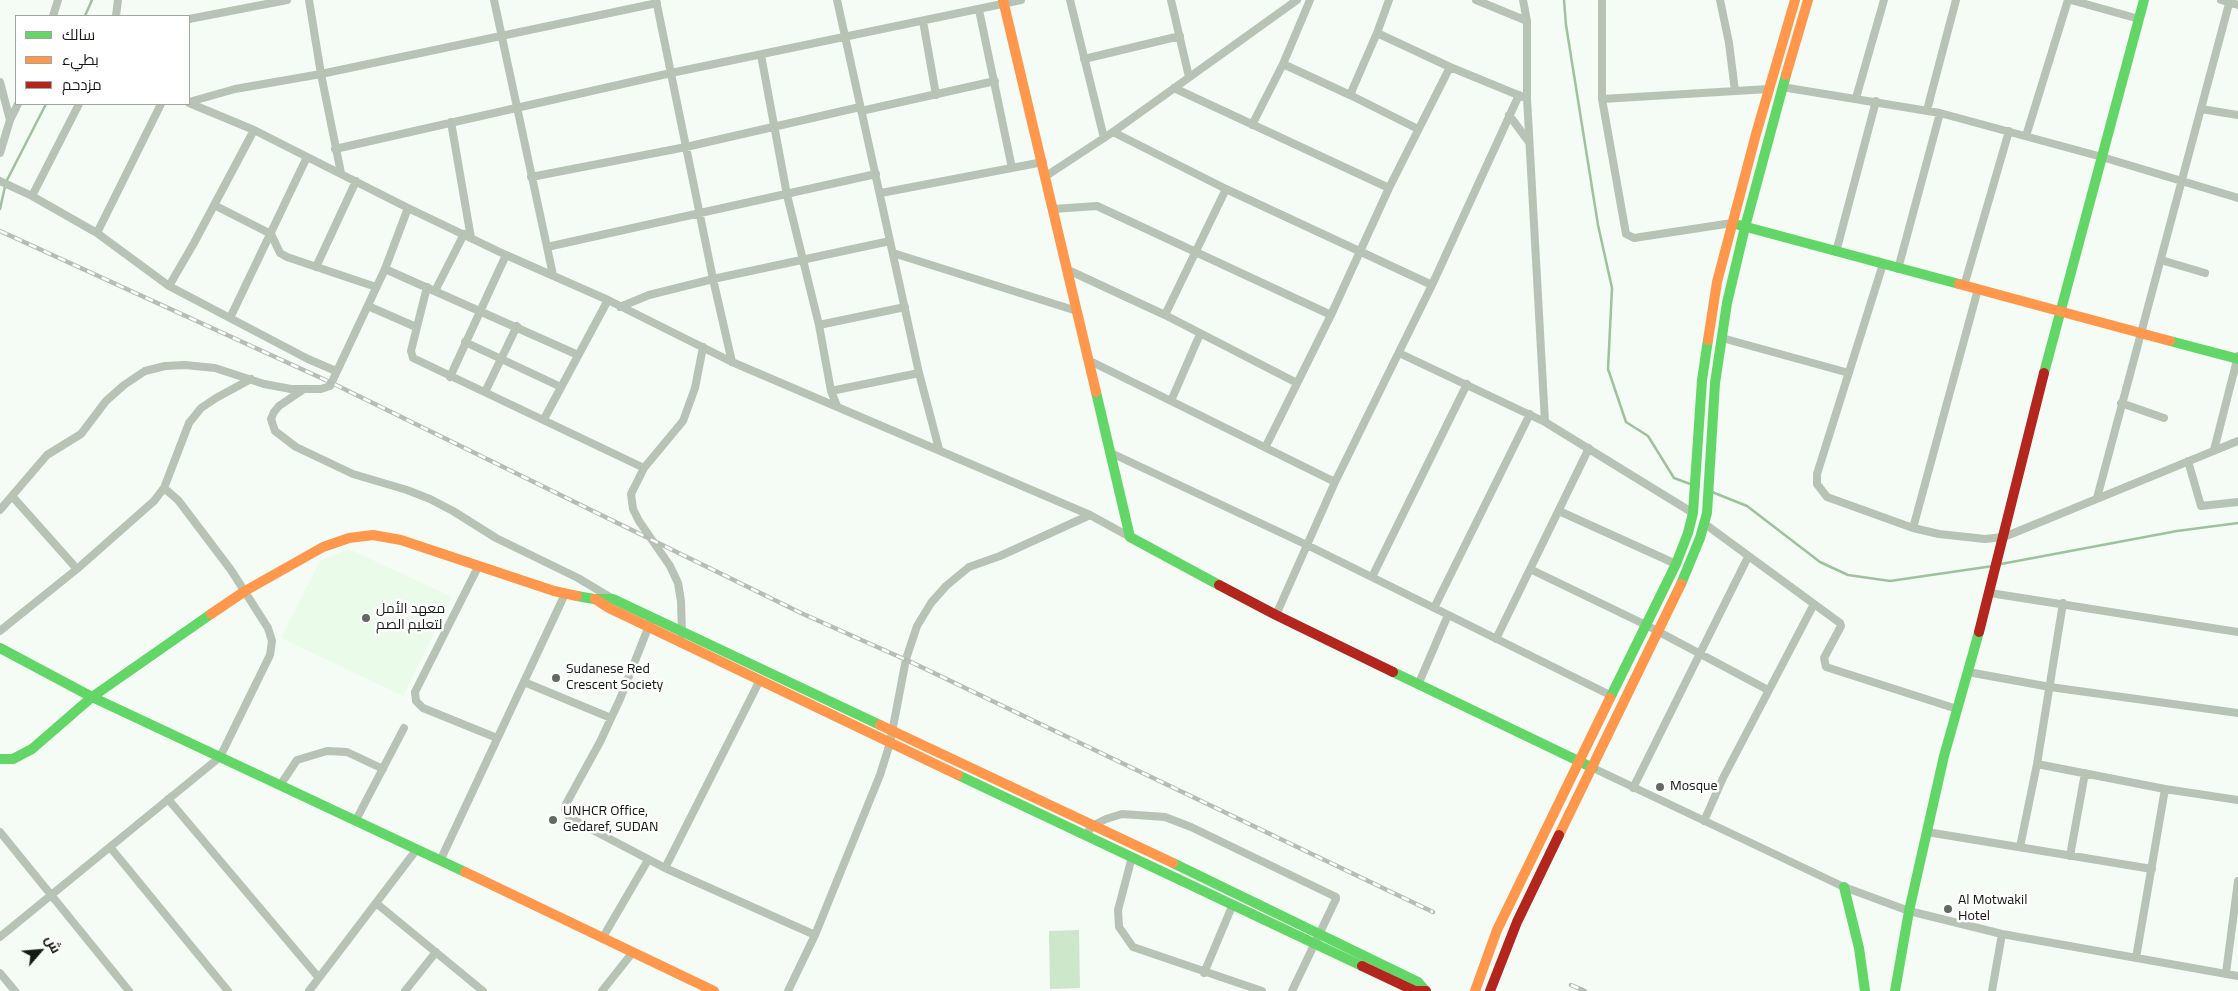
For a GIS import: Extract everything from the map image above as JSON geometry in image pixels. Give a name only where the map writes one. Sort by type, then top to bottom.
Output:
[{"type":"main road","points":[[1475,991],[1504,916],[1676,564],[1688,533],[1693,513],[1702,380],[1710,323],[1732,224],[1795,0]]},
{"type":"main road","points":[[1490,991],[1496,969],[1517,922],[1658,632],[1695,553],[1705,524],[1708,507],[1715,383],[1722,338],[1745,227],[1782,87],[1808,0]]},
{"type":"main road","points":[[1895,991],[1909,911],[1957,709],[1991,589],[2022,456],[2144,0]]},
{"type":"main road","points":[[1004,2],[1130,537],[1276,615],[1593,768]]},
{"type":"main road","points":[[1732,224],[2238,358]]},
{"type":"main road","points":[[0,759],[13,759],[32,750],[92,697],[245,591],[323,547],[349,538],[373,535],[401,540],[478,567],[565,594],[594,599],[613,599],[681,642],[890,743],[1233,904],[1418,982],[1426,991]]},
{"type":"main road","points":[[594,599],[609,608],[682,630],[763,670],[893,729],[1094,825],[1317,938]]},
{"type":"main road","points":[[0,648],[92,697],[281,784],[714,991]]},
{"type":"main road","points":[[1844,887],[1859,948],[1865,991]]},
{"type":"main road","points":[[1504,916],[1517,922]]},
{"type":"street","points":[[53,15],[58,0]]},
{"type":"street","points":[[116,15],[118,0]]},
{"type":"street","points":[[190,19],[288,0]]},
{"type":"street","points":[[309,0],[321,74],[341,173]]},
{"type":"street","points":[[494,0],[553,275]]},
{"type":"street","points":[[837,0],[881,193],[904,307],[938,449]]},
{"type":"street","points":[[335,149],[670,73],[979,10],[1004,2],[1021,0]]},
{"type":"street","points":[[1070,0],[1104,138]]},
{"type":"street","points":[[1171,0],[1190,77]]},
{"type":"street","points":[[1046,176],[1104,138],[1297,0]]},
{"type":"street","points":[[1252,125],[1283,64],[1310,0]]},
{"type":"street","points":[[1350,95],[1390,0]]},
{"type":"street","points":[[1476,0],[1527,21]]},
{"type":"street","points":[[1523,0],[1527,21],[1527,98],[1545,422]]},
{"type":"street","points":[[1602,0],[1602,99],[1626,234],[1634,238],[1732,224]]},
{"type":"street","points":[[1720,0],[1736,92]]},
{"type":"street","points":[[1856,98],[1884,0]]},
{"type":"street","points":[[1927,110],[1956,0]]},
{"type":"street","points":[[2026,136],[2070,0],[2139,19]]},
{"type":"street","points":[[2221,0],[2238,4]]},
{"type":"street","points":[[2096,498],[2121,403],[2142,334],[2230,1]]},
{"type":"street","points":[[190,103],[235,89],[321,74],[657,2],[670,73],[732,362]]},
{"type":"street","points":[[979,10],[1012,168]]},
{"type":"street","points":[[924,21],[936,95]]},
{"type":"street","points":[[1376,33],[1450,67],[1527,98]]},
{"type":"street","points":[[1084,58],[1180,36]]},
{"type":"street","points":[[761,55],[776,127],[787,195],[818,325],[831,391],[837,406]]},
{"type":"street","points":[[1283,64],[1418,129]]},
{"type":"street","points":[[1266,446],[1331,315],[1388,188],[1450,67]]},
{"type":"street","points":[[531,177],[686,147],[995,81]]},
{"type":"street","points":[[0,82],[10,120]]},
{"type":"street","points":[[1782,87],[1940,113],[2102,157],[2238,198]]},
{"type":"street","points":[[1174,88],[1388,188]]},
{"type":"street","points":[[1602,99],[1769,89]]},
{"type":"street","points":[[1276,615],[1335,482],[1432,285],[1519,95]]},
{"type":"street","points":[[1836,252],[1876,101]]},
{"type":"street","points":[[190,103],[254,130],[408,208],[506,255],[608,300],[732,362],[1090,515],[1130,537]]},
{"type":"street","points":[[0,153],[10,120],[18,105]]},
{"type":"street","points":[[32,196],[78,105]]},
{"type":"street","points":[[97,233],[161,105]]},
{"type":"street","points":[[2201,109],[2238,115]]},
{"type":"street","points":[[1898,269],[1940,113]]},
{"type":"street","points":[[1510,115],[1530,142]]},
{"type":"street","points":[[435,290],[468,236],[451,122]]},
{"type":"street","points":[[169,286],[254,130]]},
{"type":"street","points":[[1964,286],[2009,131]]},
{"type":"street","points":[[1112,132],[1226,189],[1432,285]]},
{"type":"street","points":[[230,318],[308,157]]},
{"type":"street","points":[[881,193],[1043,162]]},
{"type":"street","points":[[547,248],[876,174]]},
{"type":"street","points":[[0,180],[97,233],[169,286],[308,359],[336,371]]},
{"type":"street","points":[[316,267],[356,181]]},
{"type":"street","points":[[1165,315],[1226,189]]},
{"type":"street","points":[[214,205],[271,234],[280,253],[376,287]]},
{"type":"street","points":[[1053,209],[1097,206],[1331,315]]},
{"type":"street","points":[[0,510],[47,455],[81,434],[106,401],[124,385],[145,371],[165,366],[215,368],[291,389],[321,389],[330,386],[385,268],[408,208]]},
{"type":"street","points":[[620,307],[649,295],[713,279],[890,240]]},
{"type":"street","points":[[893,253],[1077,311]]},
{"type":"street","points":[[450,377],[506,255]]},
{"type":"street","points":[[2161,260],[2205,273]]},
{"type":"street","points":[[1883,264],[1817,474],[1817,484],[1827,497],[1913,528],[1939,534],[2003,542],[2096,498],[2238,441]]},
{"type":"street","points":[[385,268],[578,355]]},
{"type":"street","points":[[1068,270],[1165,315],[1297,384]]},
{"type":"street","points":[[427,287],[416,327],[411,356],[450,377],[544,419],[644,468]]},
{"type":"street","points":[[1913,528],[1978,289]]},
{"type":"street","points":[[544,419],[608,300]]},
{"type":"street","points":[[368,306],[416,327]]},
{"type":"street","points":[[818,325],[904,307]]},
{"type":"street","points":[[485,392],[517,326]]},
{"type":"street","points":[[1171,401],[1200,334]]},
{"type":"street","points":[[1722,338],[1849,373]]},
{"type":"street","points":[[466,342],[561,387]]},
{"type":"street","points":[[681,642],[681,601],[678,583],[670,566],[650,539],[633,509],[630,494],[644,468],[683,421],[695,388],[703,347]]},
{"type":"street","points":[[1398,353],[1545,422],[1693,513]]},
{"type":"street","points":[[2214,450],[2238,358]]},
{"type":"street","points":[[1088,360],[1266,446],[1335,482]]},
{"type":"street","points":[[831,391],[919,373]]},
{"type":"street","points":[[0,631],[77,569],[154,501],[164,488],[189,423],[201,408],[251,379]]},
{"type":"street","points":[[1372,578],[1466,384]]},
{"type":"street","points":[[306,388],[279,406],[271,419],[275,431],[296,447],[353,474],[424,497],[453,511],[496,538],[578,578],[613,599]]},
{"type":"street","points":[[2121,403],[2164,418]]},
{"type":"street","points":[[1434,608],[1530,414]]},
{"type":"street","points":[[1496,639],[1532,570],[1589,448]]},
{"type":"street","points":[[1109,452],[1307,545],[1612,696]]},
{"type":"street","points":[[2188,461],[2201,506],[2238,502]]},
{"type":"street","points":[[0,937],[220,757],[270,655],[272,641],[268,628],[245,591],[178,500],[164,488]]},
{"type":"street","points":[[12,496],[77,569]]},
{"type":"street","points":[[1559,511],[1676,564]]},
{"type":"street","points":[[788,991],[815,935],[880,775],[890,743],[906,659],[917,626],[931,603],[946,586],[969,567],[1009,552],[1090,515]]},
{"type":"street","points":[[1705,524],[1840,624],[1824,658],[1826,667],[1957,709]]},
{"type":"street","points":[[1632,788],[1701,654],[1748,557]]},
{"type":"street","points":[[478,567],[415,692],[416,700],[423,708],[497,738]]},
{"type":"street","points":[[1532,570],[1646,625],[1768,690]]},
{"type":"street","points":[[1991,589],[2238,632]]},
{"type":"street","points":[[440,861],[565,594]]},
{"type":"street","points":[[2020,847],[2037,764],[2063,603]]},
{"type":"street","points":[[1704,821],[1723,778],[1814,604]]},
{"type":"street","points":[[1418,685],[1448,615]]},
{"type":"street","points":[[650,621],[611,718],[566,804],[565,811],[570,818],[648,860],[815,935]]},
{"type":"street","points":[[1968,672],[2050,687],[2238,713]]},
{"type":"street","points":[[665,868],[760,680]]},
{"type":"street","points":[[524,682],[611,718]]},
{"type":"street","points":[[356,820],[404,728]]},
{"type":"street","points":[[281,784],[297,760],[327,751],[347,752],[383,769]]},
{"type":"street","points":[[2037,764],[2164,789],[2238,800]]},
{"type":"street","points":[[1593,768],[1844,887],[1909,911],[2002,934],[2238,976]]},
{"type":"street","points":[[2070,856],[2085,773]]},
{"type":"street","points":[[2136,958],[2164,789]]},
{"type":"street","points":[[168,799],[319,978]]},
{"type":"street","points":[[1085,835],[1094,825],[1122,814],[1164,817],[1191,827],[1326,892],[1336,899],[1292,991]]},
{"type":"street","points":[[0,832],[129,991]]},
{"type":"street","points":[[1927,832],[2152,870]]},
{"type":"street","points":[[110,847],[228,991]]},
{"type":"street","points":[[309,991],[417,849]]},
{"type":"street","points":[[1132,857],[1118,910],[1119,927],[1133,947],[1204,973],[1262,991]]},
{"type":"street","points":[[603,938],[648,860]]},
{"type":"street","points":[[2226,973],[2238,881]]},
{"type":"street","points":[[376,903],[483,991]]},
{"type":"street","points":[[1204,973],[1233,904]]},
{"type":"street","points":[[1992,991],[2002,934]]},
{"type":"street","points":[[405,991],[436,952]]},
{"type":"street","points":[[602,991],[633,952]]},
{"type":"street","points":[[0,973],[15,991]]},
{"type":"shaded area","name":"معهد الأمل لتعليم الصم","points":[[349,549],[452,597],[403,696],[281,638],[320,561]]},
{"type":"green space","points":[[1079,930],[1080,988],[1050,989],[1049,931]]},
{"type":"waterway","points":[[85,15],[92,0]]},
{"type":"waterway","points":[[1564,0],[1566,25],[1598,225],[1612,288],[1608,369],[1626,422],[1648,436],[1674,478],[1693,485]]},
{"type":"waterway","points":[[0,209],[6,182],[45,105]]},
{"type":"waterway","points":[[1712,492],[1747,506],[1820,562],[1848,575],[1890,581],[1993,566]]},
{"type":"waterway","points":[[2001,564],[2177,531],[2238,523]]},
{"type":"railway","points":[[0,231],[332,383],[801,613],[913,663],[1433,912]]},
{"type":"railway","points":[[1571,985],[1585,991]]},
{"type":"traffic: fast","points":[[2044,373],[2144,0]]},
{"type":"traffic: fast","points":[[1681,584],[1700,538],[1707,513],[1715,383],[1727,303],[1745,227],[1786,75]]},
{"type":"traffic: fast","points":[[1739,225],[1959,284]]},
{"type":"traffic: fast","points":[[1610,698],[1676,564],[1688,533],[1693,513],[1702,380],[1708,340]]},
{"type":"traffic: fast","points":[[2170,341],[2238,359]]},
{"type":"traffic: fast","points":[[1096,392],[1130,537],[1219,585]]},
{"type":"traffic: fast","points":[[577,596],[594,599],[613,599],[880,725]]},
{"type":"traffic: fast","points":[[0,759],[13,759],[32,749],[92,697],[211,614]]},
{"type":"traffic: fast","points":[[1895,991],[1909,911],[1944,756],[1979,632]]},
{"type":"traffic: fast","points":[[0,648],[92,697],[465,872]]},
{"type":"traffic: fast","points":[[1393,672],[1593,768]]},
{"type":"traffic: fast","points":[[958,775],[1362,966]]},
{"type":"traffic: fast","points":[[1173,863],[1418,982],[1426,991]]},
{"type":"traffic: fast","points":[[1844,887],[1859,948],[1865,991]]},
{"type":"traffic: slow","points":[[1003,0],[1096,392]]},
{"type":"traffic: slow","points":[[1708,340],[1717,282],[1756,134],[1795,0]]},
{"type":"traffic: slow","points":[[1786,75],[1808,0]]},
{"type":"traffic: slow","points":[[1959,284],[2170,341]]},
{"type":"traffic: slow","points":[[211,614],[245,591],[323,547],[349,538],[373,535],[401,540],[554,591],[577,596]]},
{"type":"traffic: slow","points":[[1559,835],[1681,584]]},
{"type":"traffic: slow","points":[[595,599],[609,608],[958,775]]},
{"type":"traffic: slow","points":[[1475,991],[1497,930],[1610,698]]},
{"type":"traffic: slow","points":[[880,725],[1173,863]]},
{"type":"traffic: slow","points":[[465,872],[714,991]]},
{"type":"traffic: jam","points":[[1979,632],[2044,373]]},
{"type":"traffic: jam","points":[[1219,585],[1393,672]]},
{"type":"traffic: jam","points":[[1490,991],[1517,922],[1559,835]]},
{"type":"traffic: jam","points":[[1362,966],[1415,991],[1426,991]]},
{"type":"place","name":"معهد الأمل لتعليم الصم","points":[[366,618]]},
{"type":"place","name":"Sudanese Red Crescent Society","points":[[556,678]]},
{"type":"place","name":"Mosque","points":[[1660,787]]},
{"type":"place","name":"UNHCR Office, Gedaref, SUDAN","points":[[553,820]]},
{"type":"place","name":"Al Motwakil Hotel","points":[[1948,909]]}]
